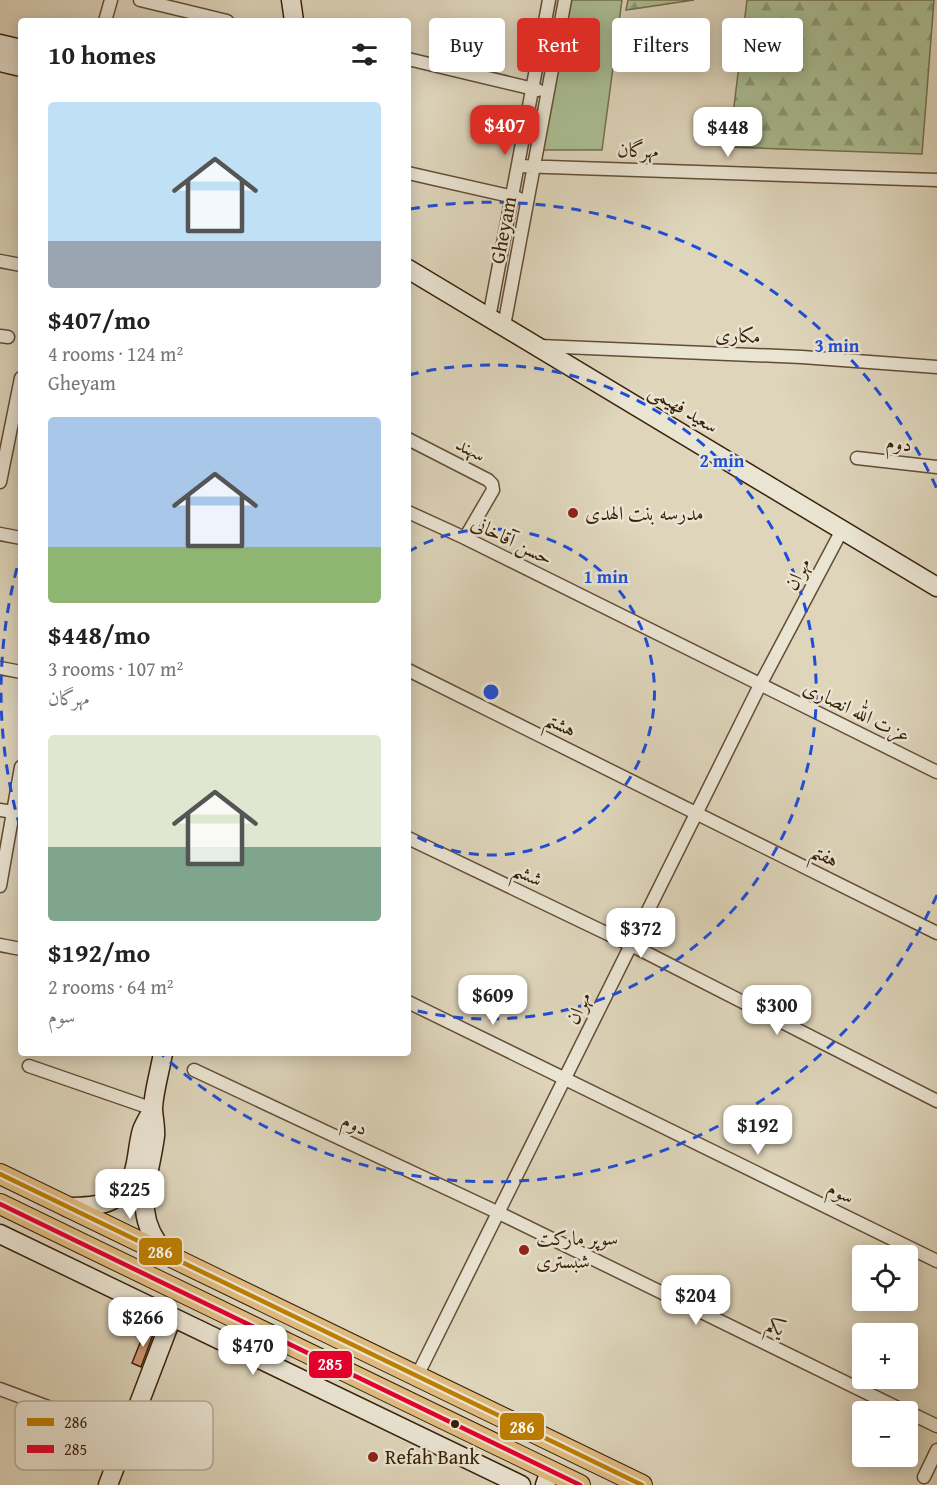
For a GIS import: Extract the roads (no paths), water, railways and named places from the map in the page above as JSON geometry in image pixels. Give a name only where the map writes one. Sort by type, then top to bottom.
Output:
[{"type":"main road","points":[[291,0],[294,18]]},
{"type":"main road","points":[[0,44],[18,48]]},
{"type":"main road","points":[[0,62],[18,66]]},
{"type":"main road","name":"سعید فهیمی","points":[[411,271],[937,587]]},
{"type":"main road","points":[[162,1056],[153,1109],[155,1133],[135,1191],[147,1226],[155,1242],[166,1254]]},
{"type":"main road","points":[[0,1174],[642,1485]]},
{"type":"main road","points":[[67,1208],[86,1208],[104,1204],[135,1191]]},
{"type":"main road","points":[[0,1204],[548,1478],[580,1485]]},
{"type":"main road","points":[[0,1234],[521,1485]]},
{"type":"main road","points":[[140,1401],[172,1317]]},
{"type":"main road","points":[[108,1485],[114,1470]]},
{"type":"street","points":[[106,18],[111,0]]},
{"type":"street","points":[[140,0],[215,18]]},
{"type":"street","name":"Gheyam","points":[[497,322],[512,197],[549,0]]},
{"type":"street","name":"Gheyam","points":[[497,322],[528,200],[565,0]]},
{"type":"street","points":[[411,60],[548,92]]},
{"type":"street","name":"مهرگان","points":[[518,166],[937,180]]},
{"type":"street","points":[[411,174],[528,200]]},
{"type":"street","points":[[0,261],[18,264]]},
{"type":"street","name":"مکاری","points":[[537,345],[802,357],[937,367]]},
{"type":"street","points":[[0,483],[18,401]]},
{"type":"street","name":"سهند","points":[[411,441],[492,484],[493,490],[465,538]]},
{"type":"street","name":"دوم","points":[[857,458],[937,467]]},
{"type":"street","name":"حسن آقاخانی","points":[[411,513],[760,685]]},
{"type":"street","name":"مهران","points":[[417,1376],[760,685],[842,530]]},
{"type":"street","points":[[0,534],[18,537]]},
{"type":"street","points":[[0,668],[18,671]]},
{"type":"street","name":"هشتم","points":[[411,671],[696,813]]},
{"type":"street","name":"عزت الله انصاری","points":[[760,685],[937,772]]},
{"type":"street","points":[[0,810],[17,813],[0,886]]},
{"type":"street","name":"هفتم","points":[[696,813],[937,933]]},
{"type":"street","name":"ششم","points":[[411,838],[631,945],[937,1101]]},
{"type":"street","points":[[0,945],[18,948]]},
{"type":"street","name":"سوم","points":[[411,1003],[937,1261]]},
{"type":"street","points":[[29,1066],[153,1109]]},
{"type":"street","name":"دوم","points":[[194,1070],[499,1213]]},
{"type":"street","name":"یکم","points":[[499,1213],[884,1401]]},
{"type":"street","points":[[0,1389],[32,1401]]},
{"type":"street","name":"یکم","points":[[918,1417],[937,1426]]},
{"type":"street","points":[[924,1477],[937,1450]]},
{"type":"place","name":"مدرسه بنت الهدی","points":[[573,513]]},
{"type":"place","name":"سوپر مارکت شبستری","points":[[524,1250]]},
{"type":"place","name":"Refah Bank","points":[[373,1457]]}]
